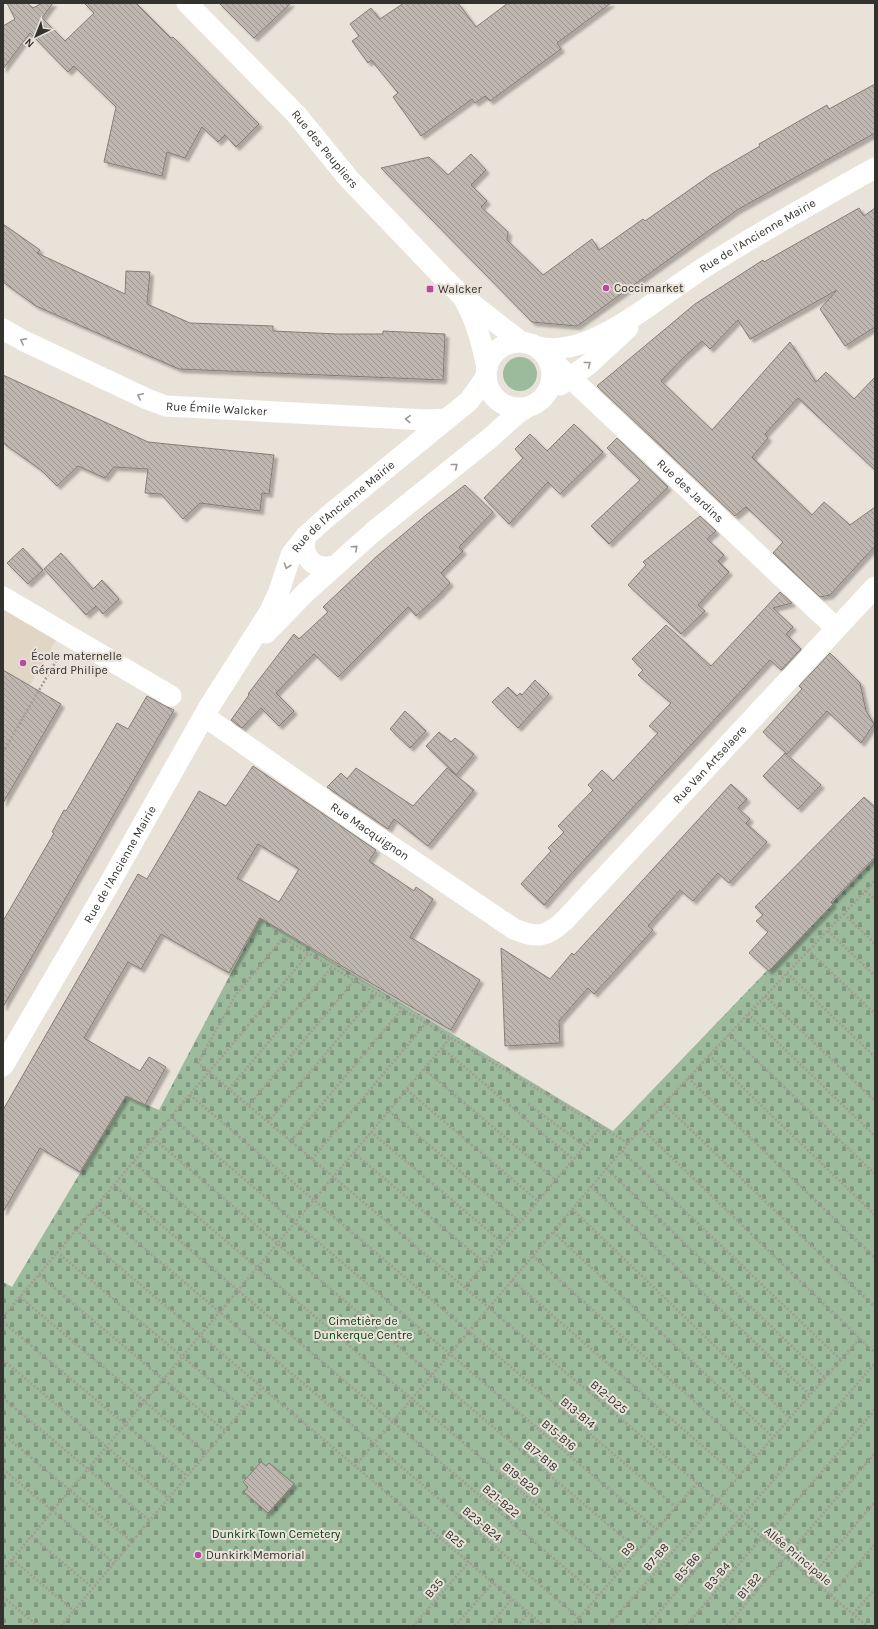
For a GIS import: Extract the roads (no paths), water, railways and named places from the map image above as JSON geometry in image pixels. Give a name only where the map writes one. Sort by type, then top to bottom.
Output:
[{"type":"street","name":"Rue des Peupliers","points":[[187,3],[296,114],[353,184],[462,296],[534,347]]},
{"type":"street","name":"Rue de l'Ancienne Mairie","points":[[545,396],[605,350],[644,311],[688,278],[728,252],[875,168]]},
{"type":"street","name":"Rue des Peupliers","points":[[462,296],[474,319],[481,339],[486,373]]},
{"type":"street","name":"Rue de l'Ancienne Mairie","points":[[534,347],[553,349],[577,345],[592,339],[644,311]]},
{"type":"street","name":"Rue Émile Walcker","points":[[3,329],[46,352],[147,399],[166,406],[426,420],[447,419]]},
{"type":"street","points":[[506,344],[534,347],[550,361],[553,374],[552,383],[545,396],[534,405],[526,408],[516,408],[503,404],[492,395],[488,386],[486,373],[489,359],[498,348],[506,344]]},
{"type":"street","name":"Rue des Jardins","points":[[534,347],[571,377],[836,628]]},
{"type":"street","name":"Rue de l'Ancienne Mairie","points":[[3,1066],[108,886],[204,716],[269,613],[278,594],[291,555],[306,536],[473,396],[486,373]]},
{"type":"street","name":"Rue de l'Ancienne Mairie","points":[[237,664],[290,608],[373,532],[526,408]]},
{"type":"street","points":[[306,536],[304,548],[309,560],[324,567],[335,566]]},
{"type":"street","name":"Rue Van Artselaere","points":[[540,936],[552,930],[565,920],[875,587]]},
{"type":"street","points":[[3,597],[171,696]]},
{"type":"street","name":"Rue Macquignon","points":[[204,716],[366,829],[514,929],[529,935],[540,936]]},
{"type":"place","name":"Coccimarket","points":[[606,288]]},
{"type":"place","name":"Walcker","points":[[430,289]]},
{"type":"place","name":"École maternelle Gérard Philipe","points":[[23,663]]},
{"type":"place","name":"Dunkirk Memorial","points":[[198,1555]]},
{"type":"park label","name":"Cimetière de Dunkerque Centre","points":[[363,1328]]},
{"type":"park label","name":"Dunkirk Town Cemetery","points":[[276,1534]]}]
